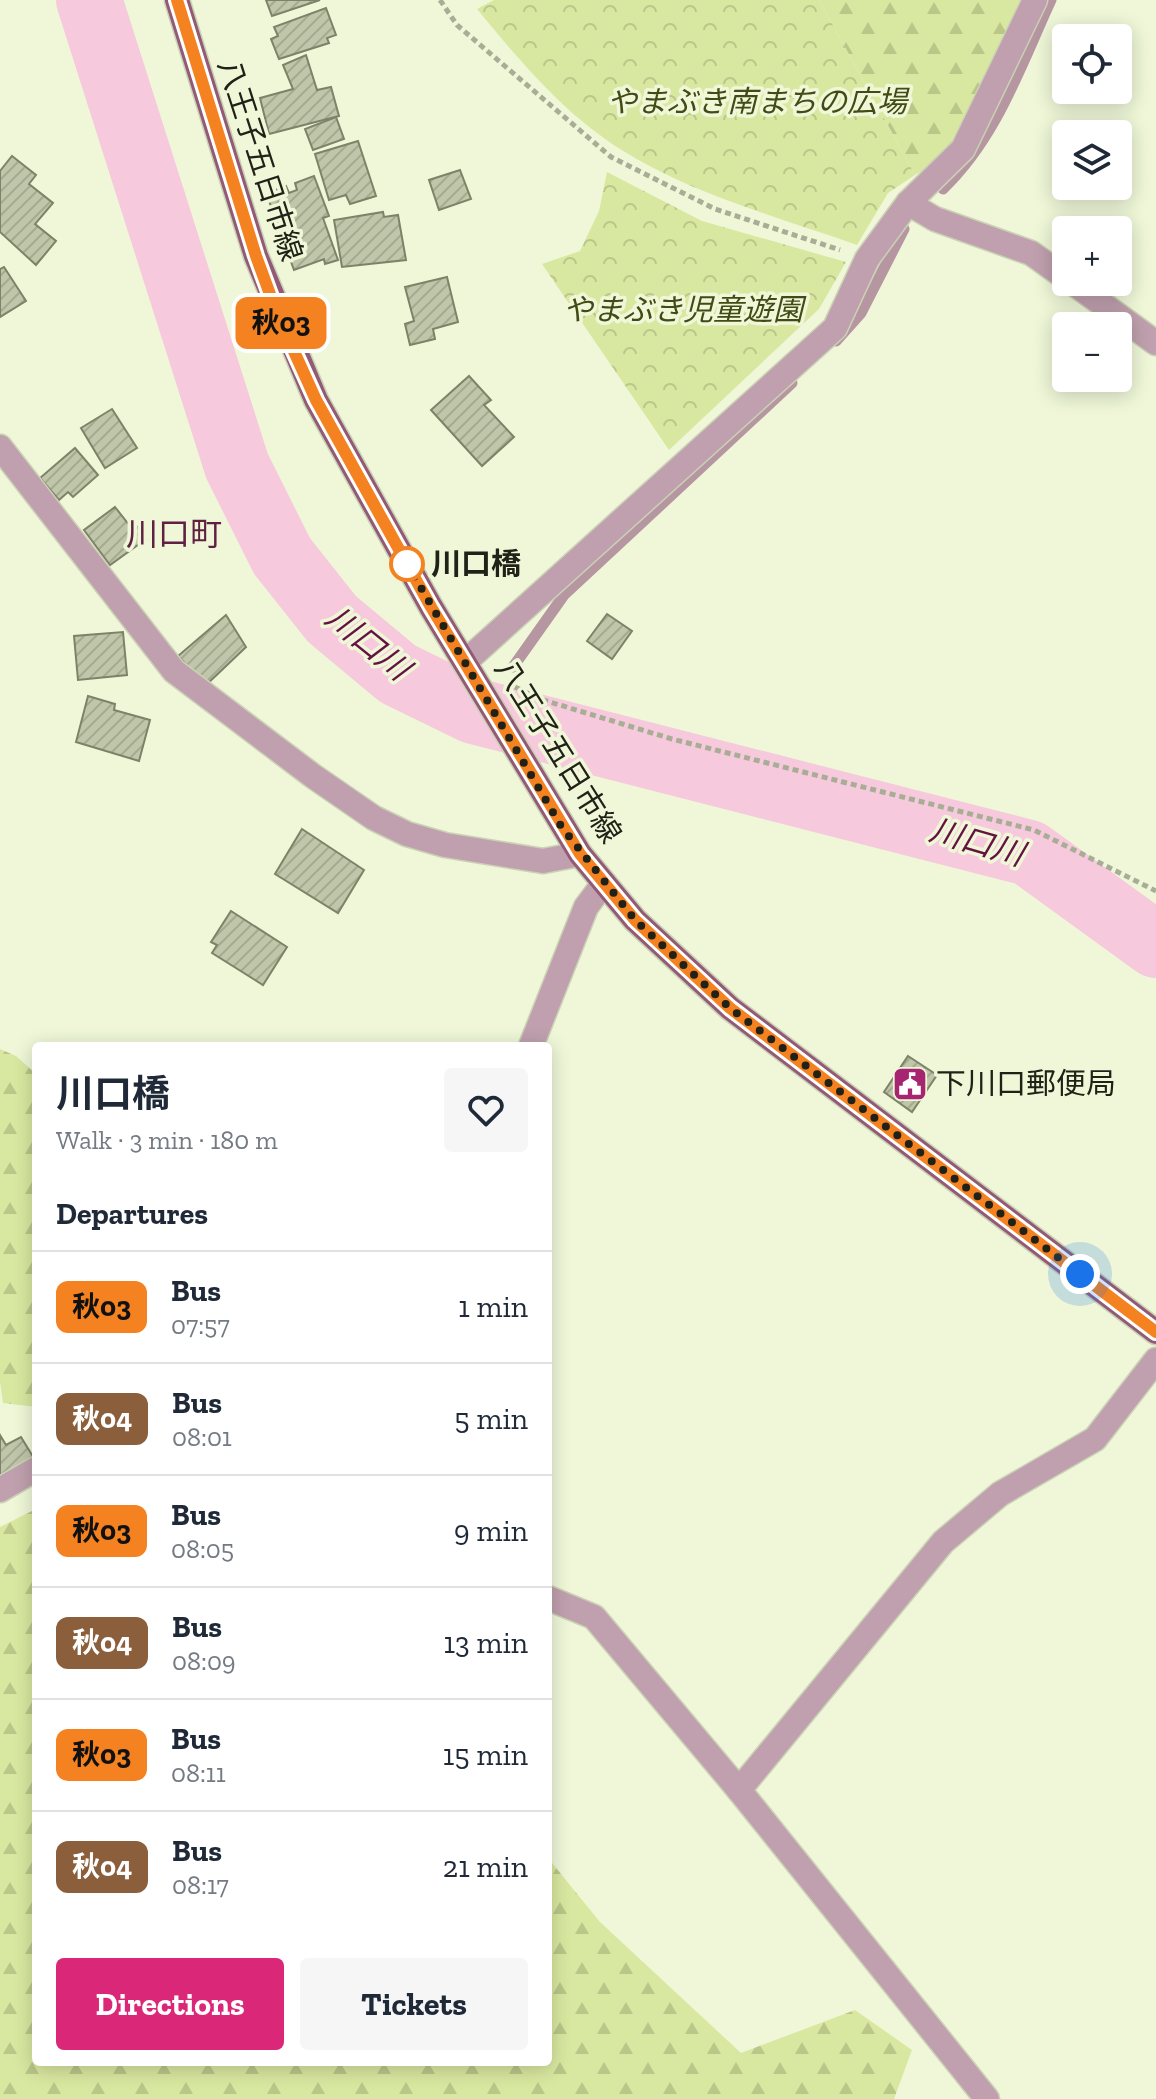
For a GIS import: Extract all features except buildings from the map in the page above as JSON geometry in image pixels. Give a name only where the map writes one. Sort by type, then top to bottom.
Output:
[{"type":"main road","name":"八王子五日市線","points":[[177,0],[278,316],[357,479],[580,854],[656,941],[730,1008],[1156,1332]]},
{"type":"street","points":[[465,662],[835,328],[867,259],[908,203],[963,149],[1035,0]]},
{"type":"street","points":[[908,203],[935,219],[1031,253],[1052,268]]},
{"type":"street","points":[[1091,296],[1156,343]]},
{"type":"street","points":[[0,447],[174,671],[325,784],[374,818],[407,834],[445,845],[543,861],[580,854]]},
{"type":"street","points":[[533,1042],[586,907],[604,883]]},
{"type":"street","points":[[739,1790],[943,1542],[1000,1494],[1095,1439],[1156,1360]]},
{"type":"street","points":[[0,1490],[32,1471]]},
{"type":"street","points":[[552,1600],[594,1617],[739,1790],[987,2099]]},
{"type":"path","points":[[440,0],[457,25],[611,157],[715,209],[867,259]]},
{"type":"path","points":[[465,662],[540,699],[672,739],[1034,830],[1156,891]]},
{"type":"green space","name":"やまぶき南まちの広場","points":[[494,0],[819,0],[915,175],[888,193],[857,245],[705,192],[620,149],[561,102],[477,9]]},
{"type":"green space","points":[[819,0],[1029,0],[955,152],[915,175]]},
{"type":"green space","name":"やまぶき児童遊園","points":[[607,172],[702,221],[846,262],[819,309],[669,450],[542,264],[580,251],[599,211]]},
{"type":"green space","points":[[0,1049],[16,1056],[32,1070],[32,1407],[3,1403],[0,1382]]},
{"type":"green space","points":[[32,1511],[32,2066],[552,2066],[552,1863],[600,1922],[741,2053],[855,2010],[912,2050],[894,2099],[0,2099],[0,1527]]},
{"type":"waterway","name":"川口川","points":[[89,0],[237,466],[282,556],[332,619],[398,674],[474,711],[1029,853],[1156,945]]},
{"type":"waterway","points":[[943,189],[962,169],[993,124],[1051,0]]},
{"type":"waterway","points":[[836,341],[861,313],[904,229]]},
{"type":"waterway","points":[[513,667],[564,595],[792,383]]},
{"type":"bus line","name":"秋03","points":[[177,0],[256,256],[278,316],[316,400],[357,479],[431,607],[580,854],[635,920],[730,1008],[1156,1332]]},
{"type":"place","name":"川口橋","points":[[407,564]]},
{"type":"place","name":"下川口郵便局","points":[[910,1084]]},
{"type":"district","name":"川口町","points":[[174,534]]},
{"type":"route","points":[[407,564],[561,826],[635,920],[730,1008],[1080,1274]]}]
